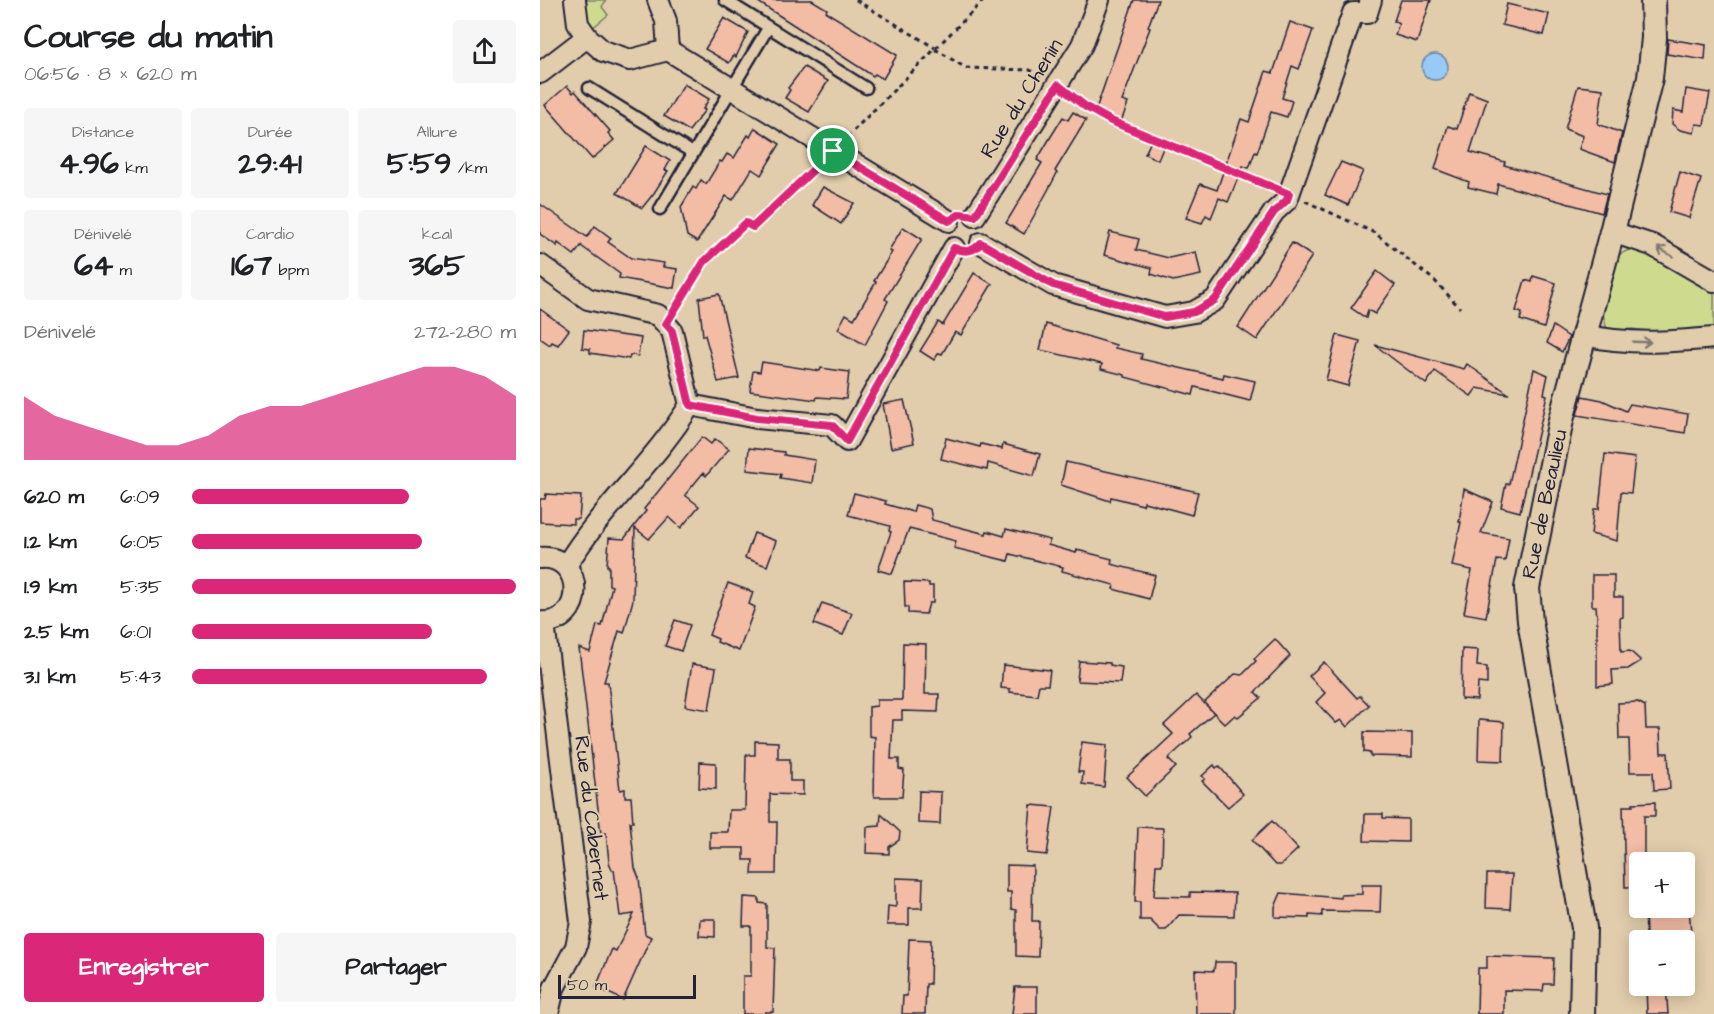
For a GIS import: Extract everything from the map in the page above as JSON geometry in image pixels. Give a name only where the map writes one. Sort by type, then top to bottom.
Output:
[{"type":"street","points":[[575,0],[578,24],[587,37],[603,51],[630,60],[645,58],[668,50],[949,221]]},
{"type":"street","points":[[658,0],[666,21],[668,50]]},
{"type":"street","name":"Rue du Chenin","points":[[975,216],[1082,45],[1099,0]]},
{"type":"street","points":[[981,243],[1053,285],[1165,317],[1194,312],[1215,300],[1274,212],[1287,200],[1353,13],[1367,13],[1371,0]]},
{"type":"street","name":"Rue de Beaulieu","points":[[1582,1014],[1584,928],[1530,621],[1527,588],[1562,420],[1650,78],[1654,38],[1653,0]]},
{"type":"street","points":[[540,73],[587,37]]},
{"type":"street","points":[[960,214],[975,216],[984,230],[981,243],[971,251],[965,252],[954,248],[949,243],[946,232],[949,221],[960,214]]},
{"type":"street","points":[[1612,232],[1652,245],[1714,281]]},
{"type":"street","points":[[690,405],[757,418],[832,425],[847,441],[954,248]]},
{"type":"street","points":[[540,265],[588,299],[658,315],[672,331],[690,405],[672,434],[582,540],[566,566],[556,560],[540,558]]},
{"type":"street","points":[[1584,335],[1607,340],[1661,342],[1714,338]]},
{"type":"street","name":"Rue du Cabernet","points":[[548,1014],[554,988],[576,947],[581,922],[542,622],[555,621],[564,615],[575,596],[576,585],[566,566]]},
{"type":"lane","points":[[725,0],[866,88]]},
{"type":"lane","points":[[660,209],[768,28]]},
{"type":"lane","points":[[589,88],[693,153]]},
{"type":"path","points":[[856,0],[966,68],[1030,70],[1058,85],[1086,107],[1111,121],[1289,194],[1375,233],[1435,281],[1460,308]]},
{"type":"path","points":[[666,324],[704,262],[746,223],[753,227],[833,151],[984,0]]},
{"type":"green space","points":[[581,0],[606,0],[602,7],[608,15],[591,29],[585,18]]},
{"type":"green space","points":[[1633,248],[1642,250],[1714,288],[1714,331],[1666,333],[1632,329],[1613,331],[1606,327],[1603,313],[1618,255]]},
{"type":"water","points":[[1435,54],[1444,58],[1448,67],[1444,76],[1435,80],[1426,76],[1422,67],[1426,58]]},
{"type":"building","points":[[755,0],[812,0],[827,9],[826,12],[897,55],[883,79],[875,74],[873,76]]},
{"type":"building","points":[[1134,0],[1158,0],[1148,27],[1150,28],[1122,101],[1128,103],[1121,122],[1096,109]]},
{"type":"building","points":[[1401,0],[1431,0],[1417,42],[1395,35],[1399,23],[1394,21]]},
{"type":"building","points":[[1507,4],[1549,14],[1544,35],[1502,25]]},
{"type":"building","points":[[724,18],[748,32],[736,57],[734,55],[729,63],[705,49]]},
{"type":"building","points":[[1290,22],[1313,30],[1299,69],[1292,66],[1282,98],[1292,101],[1287,117],[1271,112],[1257,153],[1255,152],[1249,168],[1243,166],[1228,202],[1219,198],[1211,218],[1206,215],[1202,223],[1186,218],[1200,184],[1217,190],[1241,119],[1249,122],[1266,71],[1273,73]]},
{"type":"building","points":[[1668,39],[1706,45],[1705,60],[1667,54]]},
{"type":"building","points":[[804,67],[828,81],[809,112],[785,98],[790,90],[788,88]]},
{"type":"building","points":[[684,84],[709,99],[703,109],[705,110],[689,131],[664,116]]},
{"type":"building","points":[[567,86],[573,93],[575,91],[610,131],[608,133],[614,140],[592,159],[545,105]]},
{"type":"building","points":[[1578,86],[1603,89],[1598,124],[1622,133],[1615,162],[1579,149],[1583,136],[1565,129]]},
{"type":"building","points":[[1686,89],[1710,93],[1704,125],[1696,124],[1694,133],[1680,130],[1672,124],[1673,110],[1683,112]]},
{"type":"building","points":[[1469,92],[1487,99],[1470,152],[1505,162],[1504,165],[1607,194],[1602,213],[1498,184],[1496,194],[1468,187],[1469,182],[1435,169],[1448,126],[1457,129]]},
{"type":"building","points":[[1073,112],[1086,120],[1055,171],[1057,173],[1024,234],[1006,223],[1042,163],[1037,160],[1050,138],[1063,117],[1068,120]]},
{"type":"building","points":[[755,128],[780,144],[761,175],[752,169],[733,200],[726,196],[697,242],[687,236],[681,207],[693,187],[696,189],[701,180],[706,184],[727,154],[734,158]]},
{"type":"building","points":[[1151,141],[1164,146],[1158,160],[1145,154]]},
{"type":"building","points":[[646,146],[670,161],[665,170],[668,171],[642,208],[617,193]]},
{"type":"building","points":[[1341,162],[1363,171],[1348,205],[1325,195]]},
{"type":"building","points":[[1680,172],[1701,179],[1689,218],[1669,212]]},
{"type":"building","points":[[823,187],[854,203],[841,224],[812,205]]},
{"type":"building","points":[[540,204],[587,237],[595,226],[611,238],[608,242],[631,258],[664,263],[663,267],[677,269],[674,288],[619,278],[620,274],[581,246],[574,255],[558,243],[557,246],[540,234]]},
{"type":"building","points":[[903,227],[922,239],[885,299],[888,301],[865,345],[838,329],[846,314],[854,319],[892,252],[889,250]]},
{"type":"building","points":[[1110,232],[1139,239],[1136,250],[1169,258],[1196,252],[1201,275],[1173,281],[1151,274],[1152,268],[1104,255]]},
{"type":"building","points":[[1292,243],[1312,256],[1257,340],[1238,327]]},
{"type":"building","points":[[1377,271],[1395,285],[1375,314],[1368,310],[1366,318],[1351,308]]},
{"type":"building","points":[[974,273],[992,284],[961,335],[955,332],[942,354],[939,353],[934,360],[920,351],[938,322],[943,325]]},
{"type":"building","points":[[1533,276],[1556,283],[1544,328],[1520,320],[1522,313],[1516,311],[1525,280],[1532,282]]},
{"type":"building","points":[[719,294],[739,378],[718,382],[705,335],[703,336],[699,298]]},
{"type":"building","points":[[540,309],[569,330],[558,345],[552,342],[550,345],[540,338]]},
{"type":"building","points":[[1046,324],[1116,345],[1115,348],[1142,354],[1141,359],[1223,378],[1224,374],[1255,381],[1250,401],[1195,387],[1193,395],[1101,369],[1102,364],[1040,350]]},
{"type":"building","points":[[1553,326],[1569,337],[1562,352],[1547,343]]},
{"type":"building","points":[[584,330],[641,338],[638,356],[630,355],[629,359],[590,353],[590,349],[582,348]]},
{"type":"building","points":[[1337,335],[1360,341],[1348,386],[1326,380]]},
{"type":"building","points":[[1375,345],[1464,369],[1467,364],[1509,394],[1477,388],[1471,396],[1435,371],[1426,384]]},
{"type":"building","points":[[762,362],[820,371],[821,368],[849,372],[846,399],[817,397],[816,400],[750,391],[753,371],[760,372]]},
{"type":"building","points":[[1534,369],[1548,375],[1544,394],[1547,395],[1520,512],[1501,507],[1506,484],[1509,484]]},
{"type":"building","points":[[1582,396],[1602,400],[1626,411],[1630,404],[1688,414],[1685,433],[1577,415]]},
{"type":"building","points":[[904,400],[914,443],[891,448],[883,404]]},
{"type":"building","points":[[702,437],[711,444],[715,439],[729,449],[706,476],[703,473],[685,495],[699,506],[681,528],[669,517],[649,539],[635,528],[633,600],[624,633],[619,631],[604,682],[608,682],[620,790],[625,789],[625,797],[631,797],[633,822],[630,822],[635,868],[639,878],[645,934],[651,937],[623,1000],[596,987],[612,949],[616,951],[634,914],[620,916],[614,870],[609,862],[606,833],[601,834],[579,648],[590,652],[597,625],[602,626],[612,586],[609,585],[609,566],[607,566],[609,538],[624,539],[646,511],[644,509]]},
{"type":"building","points":[[946,438],[980,447],[981,444],[1002,449],[1003,444],[1040,454],[1034,476],[988,463],[987,470],[941,459]]},
{"type":"building","points":[[749,448],[784,452],[784,455],[815,460],[812,483],[780,478],[781,474],[747,470]]},
{"type":"building","points":[[1605,454],[1635,458],[1631,493],[1621,492],[1617,541],[1591,534],[1594,509],[1599,509]]},
{"type":"building","points":[[1066,462],[1198,492],[1192,515],[1144,502],[1143,505],[1111,497],[1110,501],[1061,485]]},
{"type":"building","points":[[1464,489],[1493,502],[1481,533],[1509,538],[1505,561],[1497,560],[1486,617],[1464,613],[1472,570],[1452,566],[1461,522],[1459,522]]},
{"type":"building","points":[[854,493],[886,501],[885,504],[913,512],[915,505],[930,509],[932,520],[986,534],[987,531],[1004,536],[1006,529],[1050,540],[1048,545],[1076,553],[1077,550],[1112,559],[1111,564],[1155,575],[1149,599],[1113,589],[1114,585],[1062,571],[1063,567],[1010,554],[1008,561],[954,548],[956,541],[909,529],[892,574],[878,570],[891,532],[889,531],[890,526],[848,515]]},
{"type":"building","points":[[546,494],[581,496],[579,519],[573,519],[573,524],[540,522],[540,499],[545,499]]},
{"type":"building","points":[[754,533],[776,541],[767,566],[745,558]]},
{"type":"building","points":[[1592,575],[1614,575],[1614,597],[1623,597],[1623,617],[1620,618],[1621,652],[1630,651],[1641,661],[1628,669],[1612,670],[1613,684],[1597,686],[1597,618],[1596,606],[1592,606]]},
{"type":"building","points":[[904,582],[929,583],[929,586],[933,586],[933,603],[929,603],[926,614],[908,613],[908,607],[905,607]]},
{"type":"building","points":[[728,583],[753,592],[749,604],[755,607],[739,651],[717,642],[718,639],[709,635]]},
{"type":"building","points":[[822,603],[852,613],[843,635],[814,624]]},
{"type":"building","points":[[675,620],[690,625],[681,651],[665,646]]},
{"type":"building","points":[[1275,639],[1290,656],[1255,692],[1261,698],[1238,717],[1235,715],[1225,724],[1204,703],[1235,674],[1242,675],[1256,661],[1254,659]]},
{"type":"building","points":[[903,643],[926,644],[925,694],[939,694],[938,712],[902,711],[902,720],[893,720],[891,759],[899,759],[899,769],[904,770],[902,797],[874,797],[875,737],[869,736],[869,707],[877,706],[877,700],[902,700]]},
{"type":"building","points":[[1462,649],[1478,650],[1477,666],[1487,667],[1487,684],[1478,683],[1477,700],[1461,699]]},
{"type":"building","points":[[1079,661],[1110,663],[1110,665],[1122,667],[1120,683],[1077,681]]},
{"type":"building","points":[[1324,662],[1357,698],[1360,696],[1369,705],[1347,727],[1341,720],[1336,723],[1316,702],[1325,693],[1309,676]]},
{"type":"building","points":[[692,664],[716,668],[709,710],[685,706]]},
{"type":"building","points":[[1003,665],[1050,670],[1048,685],[1039,685],[1037,695],[1010,692],[1010,689],[1001,688]]},
{"type":"building","points":[[1196,695],[1214,713],[1190,734],[1192,737],[1168,759],[1176,767],[1145,796],[1127,777],[1173,734],[1164,725]]},
{"type":"building","points":[[1638,702],[1645,706],[1646,729],[1660,729],[1661,753],[1668,753],[1670,789],[1654,790],[1653,772],[1630,772],[1629,739],[1619,739],[1618,703]]},
{"type":"building","points":[[1479,720],[1504,722],[1503,761],[1478,760]]},
{"type":"building","points":[[1364,732],[1412,733],[1412,757],[1370,756],[1370,753],[1364,752]]},
{"type":"building","points":[[755,741],[778,742],[778,759],[790,759],[790,781],[803,781],[803,795],[770,794],[770,822],[777,822],[776,874],[752,874],[753,860],[744,860],[744,848],[710,848],[710,832],[728,832],[729,810],[745,810],[746,755],[755,755]]},
{"type":"building","points":[[1082,742],[1107,745],[1104,787],[1082,784],[1083,772],[1078,772]]},
{"type":"building","points":[[700,762],[716,763],[716,789],[699,788]]},
{"type":"building","points":[[1214,765],[1216,768],[1219,766],[1243,794],[1228,807],[1202,781],[1205,779],[1202,776]]},
{"type":"building","points":[[919,791],[941,792],[940,824],[918,823]]},
{"type":"building","points":[[1655,802],[1655,816],[1644,816],[1644,852],[1629,852],[1629,887],[1625,887],[1623,806],[1633,806],[1633,803]]},
{"type":"building","points":[[1031,805],[1054,807],[1047,855],[1027,853]]},
{"type":"building","points":[[881,814],[900,832],[899,840],[889,847],[889,854],[866,853],[867,827],[880,826]]},
{"type":"building","points":[[1365,814],[1383,814],[1383,818],[1408,819],[1408,842],[1364,841]]},
{"type":"building","points":[[1272,821],[1298,849],[1281,865],[1275,865],[1252,840]]},
{"type":"building","points":[[1138,827],[1163,828],[1162,865],[1156,865],[1154,896],[1190,897],[1190,892],[1235,893],[1234,916],[1179,915],[1166,930],[1160,930],[1150,920],[1140,920],[1140,902],[1135,902]]},
{"type":"building","points":[[1007,865],[1033,866],[1032,921],[1039,921],[1038,957],[1016,956],[1016,910],[1011,909],[1011,892],[1007,892]]},
{"type":"building","points":[[1487,874],[1512,874],[1510,909],[1486,908]]},
{"type":"building","points":[[896,878],[923,879],[922,908],[909,908],[909,925],[887,925],[888,906],[896,907]]},
{"type":"building","points":[[1362,885],[1381,885],[1380,912],[1322,911],[1322,916],[1309,915],[1309,918],[1275,917],[1275,907],[1281,893],[1341,898],[1341,895],[1362,894]]},
{"type":"building","points":[[744,897],[759,898],[759,903],[767,904],[767,947],[775,948],[773,1012],[765,1012],[765,1014],[743,1014],[743,976],[751,976],[751,926],[743,926]]},
{"type":"building","points":[[1645,918],[1690,918],[1691,930],[1646,930]]},
{"type":"building","points":[[700,919],[715,919],[715,937],[699,936]]},
{"type":"building","points":[[909,939],[931,940],[930,984],[926,984],[925,1014],[902,1014],[903,996],[907,996]]},
{"type":"building","points":[[1487,956],[1554,958],[1553,984],[1544,984],[1543,991],[1504,990],[1504,1014],[1477,1014],[1478,968],[1487,968]]},
{"type":"building","points":[[1215,962],[1236,962],[1236,1014],[1196,1014],[1195,970],[1214,971]]},
{"type":"building","points":[[1015,987],[1037,987],[1037,1014],[1012,1014]]},
{"type":"building","points":[[1646,996],[1667,996],[1668,1014],[1647,1014]]},
{"type":"route","points":[[1058,85],[1086,107],[1111,121],[1289,194],[1287,200],[1274,212],[1215,300],[1194,312],[1165,317],[1053,285],[981,243],[971,251],[965,252],[954,248],[847,441],[832,425],[757,418],[690,405],[672,331],[666,324],[704,262],[746,223],[753,227],[833,151],[949,221],[960,214],[975,216],[1058,85]]}]
